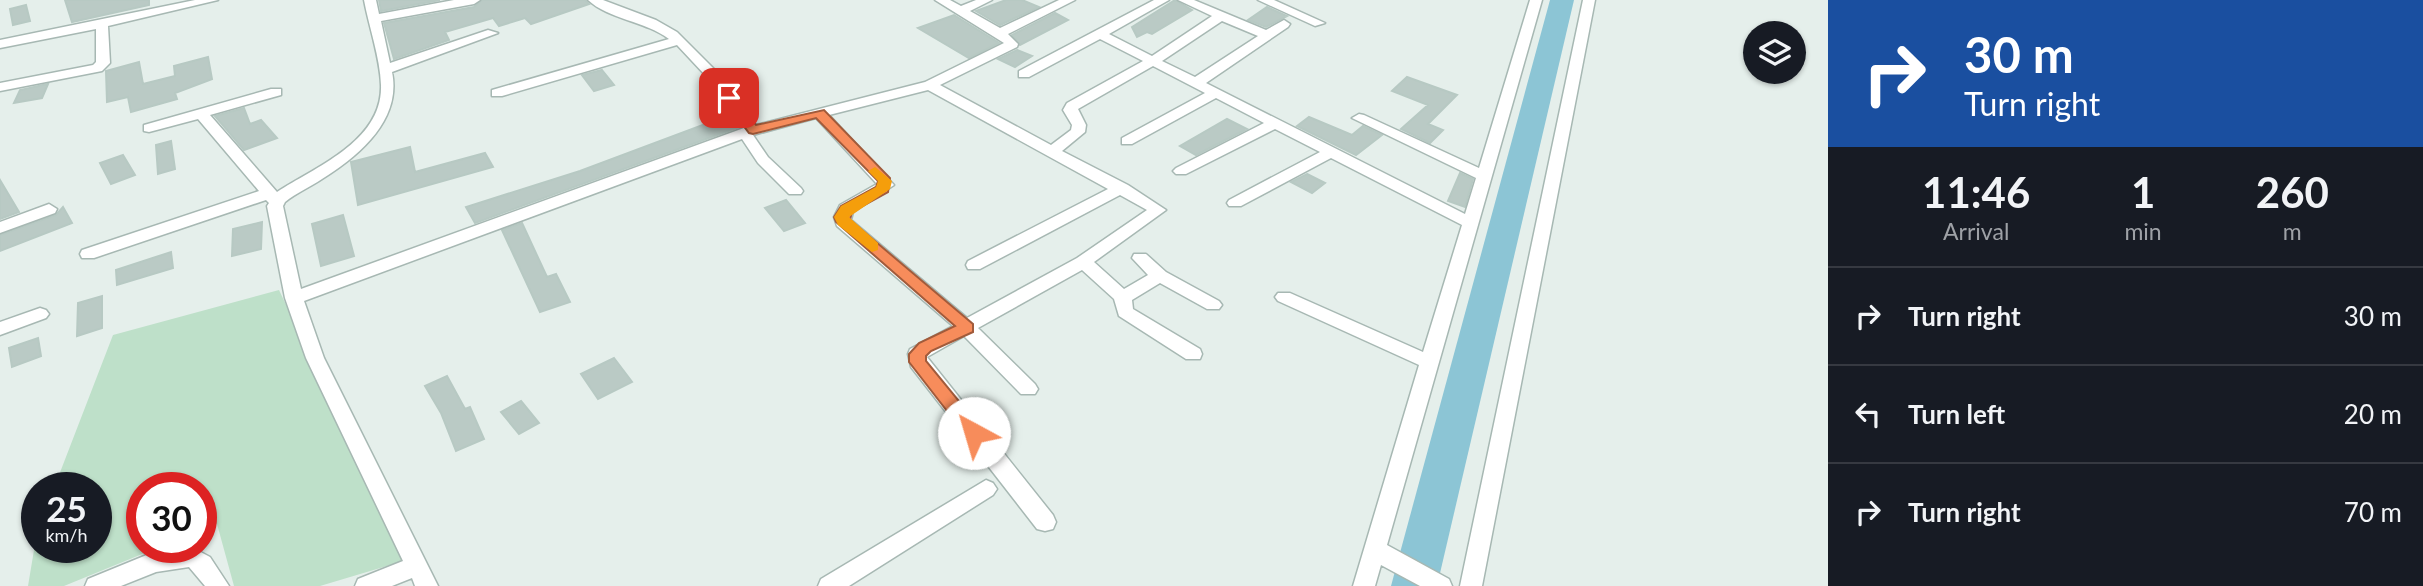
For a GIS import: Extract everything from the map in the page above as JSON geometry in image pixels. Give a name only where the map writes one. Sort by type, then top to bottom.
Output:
[{"type":"street","points":[[0,44],[212,0]]},
{"type":"street","points":[[88,254],[273,197],[343,160],[373,127],[386,99],[386,68],[370,0]]},
{"type":"street","points":[[376,18],[474,0]]},
{"type":"street","points":[[594,0],[660,26],[678,40],[716,81],[749,132],[763,160],[795,191]]},
{"type":"street","points":[[294,298],[749,132],[930,85],[1012,44],[1000,33],[941,0]]},
{"type":"street","points":[[960,11],[986,0]]},
{"type":"street","points":[[1000,33],[1069,0]]},
{"type":"street","points":[[1024,74],[1163,0]]},
{"type":"street","points":[[1184,0],[1267,35]]},
{"type":"street","points":[[1264,0],[1319,23]]},
{"type":"street","points":[[1364,586],[1381,553],[1429,362],[1482,175],[1536,0]]},
{"type":"street","points":[[1471,586],[1589,0]]},
{"type":"street","points":[[1050,153],[1078,132],[1079,124],[1070,110],[1072,106],[1153,61],[1221,16]]},
{"type":"street","points":[[0,87],[97,68],[103,63],[102,24]]},
{"type":"street","points":[[1196,83],[1284,24]]},
{"type":"street","points":[[386,68],[492,33]]},
{"type":"street","points":[[1100,34],[1469,222]]},
{"type":"street","points":[[497,93],[678,40]]},
{"type":"street","points":[[930,85],[1158,210],[1083,262],[967,328],[925,347],[917,354],[918,362],[1045,522]]},
{"type":"street","points":[[149,128],[276,92]]},
{"type":"street","points":[[1127,141],[1215,93]]},
{"type":"street","points":[[201,113],[273,197],[294,298],[315,358],[422,576],[366,586]]},
{"type":"street","points":[[819,113],[885,181],[883,189],[846,209],[843,222],[967,328],[1028,389]]},
{"type":"street","points":[[1359,118],[1482,175]]},
{"type":"street","points":[[1181,171],[1275,123]]},
{"type":"street","points":[[1235,203],[1331,152]]},
{"type":"street","points":[[974,265],[1122,188]]},
{"type":"street","points":[[0,228],[49,209]]},
{"type":"street","points":[[1140,258],[1160,276],[1213,306]]},
{"type":"street","points":[[1083,262],[1122,297],[1125,312],[1193,354]]},
{"type":"street","points":[[1122,297],[1160,276]]},
{"type":"street","points":[[1284,297],[1429,362]]},
{"type":"street","points":[[0,329],[40,314]]},
{"type":"street","points":[[829,586],[986,489]]},
{"type":"street","points":[[1381,553],[1441,586]]},
{"type":"street","points":[[96,586],[154,562],[192,557],[202,564],[218,586]]},
{"type":"green space","points":[[279,290],[407,560],[320,586],[234,586],[217,524],[217,472],[126,472],[126,561],[64,586],[28,586],[32,563],[112,563],[112,472],[60,472],[113,335]]},
{"type":"building","points":[[65,0],[149,0],[149,5],[72,22]]},
{"type":"building","points":[[379,0],[440,0],[381,11]]},
{"type":"building","points":[[482,0],[585,0],[589,4],[531,24],[525,18],[499,26],[493,18],[445,32],[449,40],[394,59],[384,23],[474,7]]},
{"type":"building","points":[[1006,0],[1022,0],[1039,7],[1000,25],[976,11]]},
{"type":"building","points":[[1175,0],[1192,10],[1152,34],[1147,32],[1137,37],[1132,27]]},
{"type":"building","points":[[26,5],[30,21],[13,25],[10,9]]},
{"type":"building","points":[[1267,7],[1287,16],[1266,27],[1248,20]]},
{"type":"building","points":[[1055,13],[1068,20],[1020,45],[1012,35]]},
{"type":"building","points":[[954,15],[999,43],[969,58],[918,28]]},
{"type":"building","points":[[1017,50],[1032,56],[1015,67],[998,59]]},
{"type":"building","points":[[208,57],[212,79],[175,93],[177,99],[131,112],[128,97],[107,102],[106,71],[139,62],[143,84],[175,76],[174,66]]},
{"type":"building","points":[[602,70],[614,85],[594,91],[582,75]]},
{"type":"building","points":[[1407,77],[1457,95],[1428,124],[1443,130],[1430,143],[1401,129],[1428,105],[1392,91]]},
{"type":"building","points":[[48,84],[42,98],[14,103],[20,90]]},
{"type":"building","points":[[244,108],[250,124],[261,120],[277,138],[244,150],[215,116]]},
{"type":"building","points":[[727,116],[739,127],[475,223],[466,207],[580,171]]},
{"type":"building","points":[[1309,117],[1352,135],[1363,126],[1382,135],[1356,155],[1297,126]]},
{"type":"building","points":[[1227,119],[1247,129],[1196,155],[1180,146]]},
{"type":"building","points":[[171,141],[175,169],[158,174],[156,145]]},
{"type":"building","points":[[410,147],[415,172],[485,153],[493,167],[358,205],[351,162]]},
{"type":"building","points":[[123,155],[135,175],[111,184],[100,163]]},
{"type":"building","points":[[1460,173],[1473,179],[1465,207],[1448,201]]},
{"type":"building","points":[[1307,174],[1325,183],[1312,193],[1291,182]]},
{"type":"building","points":[[0,180],[19,212],[0,219]]},
{"type":"building","points":[[786,200],[805,223],[784,231],[765,208]]},
{"type":"building","points":[[63,207],[72,223],[0,251],[0,235],[56,215]]},
{"type":"building","points":[[343,215],[354,256],[321,266],[312,224]]},
{"type":"building","points":[[262,222],[261,249],[232,256],[233,229]]},
{"type":"building","points":[[522,223],[547,277],[556,274],[570,302],[540,312],[502,230]]},
{"type":"building","points":[[171,252],[173,268],[117,285],[116,270]]},
{"type":"building","points":[[102,296],[102,328],[77,336],[78,303]]},
{"type":"building","points":[[38,338],[41,356],[12,367],[9,348]]},
{"type":"building","points":[[614,358],[632,382],[598,399],[581,374]]},
{"type":"building","points":[[447,376],[465,409],[470,407],[484,439],[456,451],[441,413],[425,386]]},
{"type":"building","points":[[521,401],[539,423],[519,434],[501,412]]},
{"type":"waterway","points":[[1414,586],[1562,0]]},
{"type":"slow traffic","points":[[872,247],[843,222],[842,217],[846,209],[886,185],[875,171]]},
{"type":"route","points":[[729,98],[753,130],[819,113],[885,181],[883,189],[846,209],[843,222],[967,328],[925,347],[917,354],[918,362],[974,433]]}]
